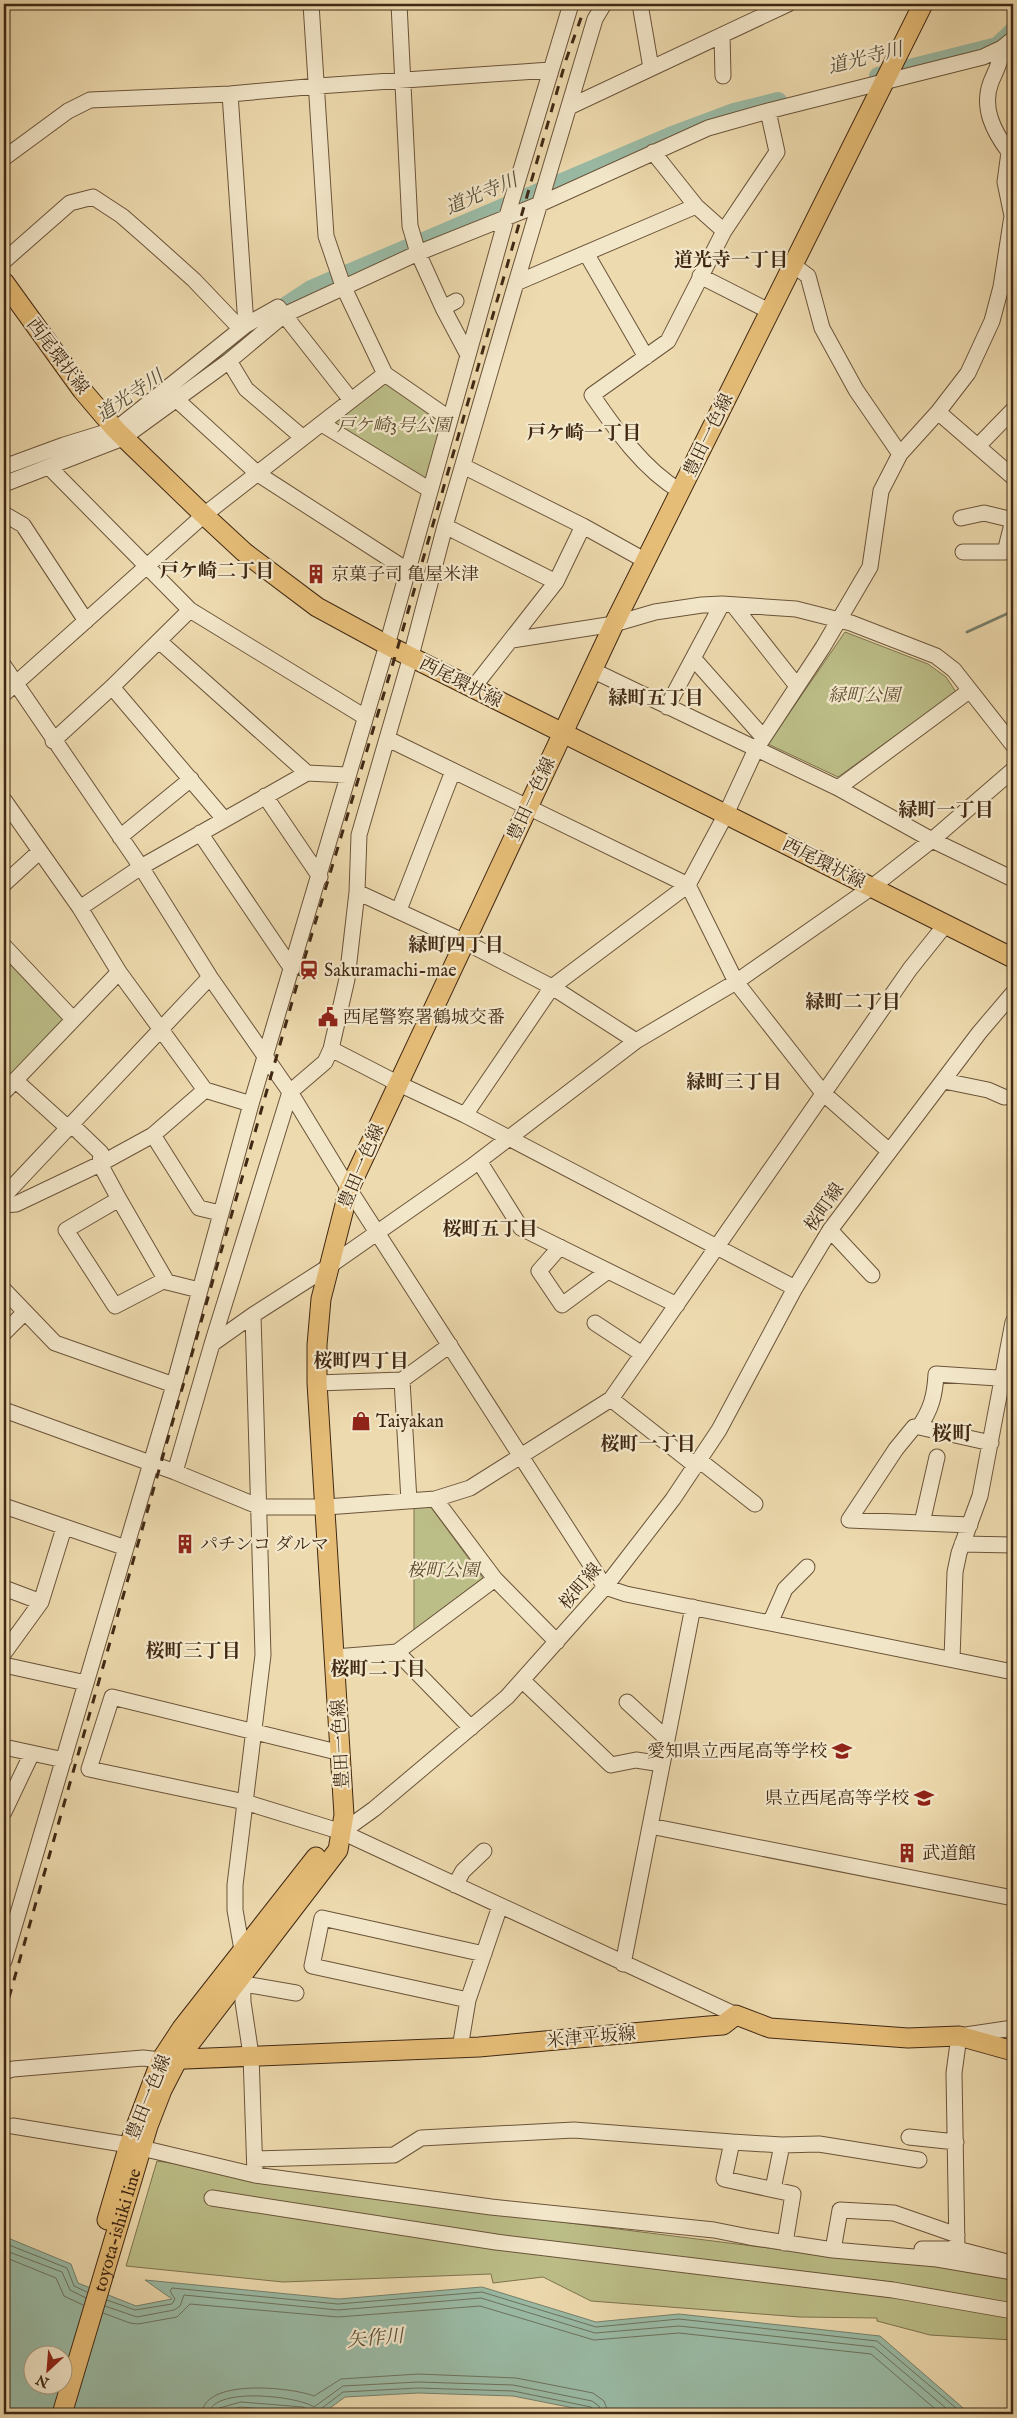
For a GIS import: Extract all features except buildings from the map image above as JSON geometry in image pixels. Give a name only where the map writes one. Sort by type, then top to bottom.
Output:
[{"type":"main road","name":"豊田一色線","points":[[169,2059],[182,2028],[329,1841],[342,1832],[344,1815],[341,1753],[317,1383],[317,1345],[321,1299],[349,1189],[614,624],[923,4]]},
{"type":"main road","name":"西尾環状線","points":[[4,282],[82,390],[119,434],[244,552],[317,607],[387,645],[562,734],[1013,958]]},
{"type":"main road","name":"toyota-ishiki line","points":[[62,2414],[134,2151],[153,2111],[169,2059],[244,1978],[338,1850],[342,1832]]},
{"type":"main road","name":"米津平坂線","points":[[169,2059],[460,2048],[723,2025],[736,2015]]},
{"type":"main road","points":[[736,2015],[770,2028],[908,2038],[959,2036],[1013,2051]]},
{"type":"main road","name":"豊田一色線","points":[[70,2346],[134,2151]]},
{"type":"main road","points":[[49,2414],[55,2396]]},
{"type":"street","points":[[311,4],[318,86],[326,236],[343,286],[385,374],[450,419]]},
{"type":"street","points":[[399,4],[410,226],[418,252],[450,305],[468,355]]},
{"type":"street","points":[[175,1472],[212,1344],[290,1092],[325,1062],[331,1048],[347,979],[357,892],[359,835],[388,739],[445,526],[516,283],[595,19],[604,4]]},
{"type":"street","points":[[640,4],[651,68]]},
{"type":"street","points":[[569,107],[788,4]]},
{"type":"street","points":[[4,1961],[174,1385],[251,1104],[320,877],[507,215],[570,5]]},
{"type":"street","points":[[722,35],[723,76]]},
{"type":"street","points":[[4,467],[64,444],[119,434],[246,325],[282,312],[418,252],[540,202],[708,128],[885,81],[983,58],[1008,44]]},
{"type":"street","points":[[465,1115],[552,987],[688,885],[726,814],[759,743],[840,619],[870,567],[881,491],[900,454],[938,412],[968,373],[992,321],[1001,287],[1012,216],[1005,182],[1011,152],[995,132],[988,111],[990,84],[1008,44]]},
{"type":"street","points":[[4,158],[68,111],[90,100],[230,94],[403,79],[550,70]]},
{"type":"street","points":[[230,94],[246,325]]},
{"type":"street","points":[[680,491],[669,485],[623,439],[592,395],[668,341],[724,231],[777,152],[768,111]]},
{"type":"street","points":[[653,152],[696,206],[724,231]]},
{"type":"street","points":[[4,261],[70,203],[93,197],[122,216],[146,237],[194,280],[235,323],[246,325]]},
{"type":"street","points":[[516,283],[696,206]]},
{"type":"street","points":[[586,253],[646,357]]},
{"type":"street","points":[[793,265],[808,276],[822,328],[856,390],[900,454]]},
{"type":"street","points":[[700,276],[769,311]]},
{"type":"street","points":[[4,484],[49,467],[119,434],[176,400],[229,362],[282,312]]},
{"type":"street","points":[[282,312],[351,400]]},
{"type":"street","points":[[229,362],[246,389],[302,438]]},
{"type":"street","points":[[4,694],[204,515],[385,374]]},
{"type":"street","points":[[176,400],[258,474],[407,570]]},
{"type":"street","points":[[978,446],[1013,410]]},
{"type":"street","points":[[938,412],[1013,477]]},
{"type":"street","points":[[322,424],[430,490]]},
{"type":"street","points":[[463,466],[584,526],[646,561]]},
{"type":"street","points":[[49,467],[190,610],[365,717]]},
{"type":"street","points":[[961,518],[984,513],[1013,520],[1005,552],[963,552]]},
{"type":"street","points":[[4,514],[23,525],[86,622]]},
{"type":"street","points":[[445,526],[556,582]]},
{"type":"street","points":[[473,688],[556,582],[584,526]]},
{"type":"street","points":[[667,707],[693,658],[728,605]]},
{"type":"street","points":[[728,605],[797,686]]},
{"type":"street","points":[[512,640],[614,624],[655,612],[728,605],[796,609],[840,619],[936,656],[954,670],[1013,745]]},
{"type":"street","points":[[53,740],[112,687],[190,610]]},
{"type":"street","points":[[159,641],[307,773]]},
{"type":"street","points":[[693,658],[759,743]]},
{"type":"street","points":[[4,666],[141,866],[210,977],[290,1092],[376,1232],[606,1587],[626,1594],[1013,1672]]},
{"type":"street","points":[[592,670],[667,707],[759,743],[932,840],[1013,879]]},
{"type":"street","points":[[112,687],[224,819]]},
{"type":"street","points":[[838,788],[969,691]]},
{"type":"street","points":[[388,739],[688,885],[736,982],[823,1093],[889,1151]]},
{"type":"street","points":[[212,1344],[328,1267],[479,1161],[636,1041],[736,982],[872,887],[932,840],[1013,770]]},
{"type":"street","points":[[399,910],[453,771]]},
{"type":"street","points":[[80,908],[141,866],[307,773],[347,776]]},
{"type":"street","points":[[120,837],[191,779]]},
{"type":"street","points":[[265,796],[320,877]]},
{"type":"street","points":[[4,800],[80,908],[119,972],[205,1090],[251,1104]]},
{"type":"street","points":[[200,833],[292,969]]},
{"type":"street","points":[[4,884],[39,852]]},
{"type":"street","points":[[357,892],[465,942],[552,987],[636,1041]]},
{"type":"street","points":[[4,1410],[175,1472],[260,1507],[326,1506],[434,1499],[470,1488],[611,1399],[910,969],[946,924]]},
{"type":"street","points":[[4,946],[72,1018]]},
{"type":"street","points":[[4,1092],[72,1018],[119,972]]},
{"type":"street","points":[[4,1196],[210,977]]},
{"type":"street","name":"桜町線","points":[[342,1832],[374,1809],[507,1697],[606,1587],[698,1463],[719,1430],[795,1288],[830,1230],[979,1033],[1013,993]]},
{"type":"street","points":[[331,1048],[465,1115],[795,1288]]},
{"type":"street","points":[[15,1080],[68,1128],[76,1129],[101,1153],[100,1164],[167,1282]]},
{"type":"street","points":[[944,1081],[988,1090],[1004,1097]]},
{"type":"street","points":[[4,1205],[16,1204],[100,1164],[153,1135],[205,1090]]},
{"type":"street","points":[[153,1135],[199,1208],[220,1213]]},
{"type":"street","points":[[479,1161],[521,1228],[677,1305]]},
{"type":"street","points":[[119,1199],[66,1230],[115,1306],[163,1281],[199,1290]]},
{"type":"street","points":[[830,1230],[872,1275]]},
{"type":"street","points":[[560,1247],[540,1271],[562,1305],[608,1271]]},
{"type":"street","points":[[4,1290],[55,1343],[174,1385]]},
{"type":"street","points":[[4,1333],[25,1312]]},
{"type":"street","points":[[253,1315],[263,1655],[235,1885],[235,1910],[242,1950],[243,2002],[250,2055],[256,2175]]},
{"type":"street","points":[[952,1659],[955,1572],[962,1544],[980,1496],[1007,1378],[1013,1322]]},
{"type":"street","points":[[595,1323],[642,1354]]},
{"type":"street","points":[[317,1383],[402,1380],[450,1345]]},
{"type":"street","points":[[919,1427],[931,1406],[936,1374],[1007,1378]]},
{"type":"street","points":[[402,1380],[409,1501]]},
{"type":"street","points":[[611,1399],[755,1504]]},
{"type":"street","points":[[970,1525],[849,1520],[896,1449],[914,1427],[992,1443]]},
{"type":"street","points":[[922,1523],[936,1457]]},
{"type":"street","points":[[434,1499],[496,1579],[557,1642]]},
{"type":"street","points":[[4,1506],[126,1548]]},
{"type":"street","points":[[4,1653],[41,1602],[64,1528]]},
{"type":"street","points":[[962,1544],[1013,1545]]},
{"type":"street","points":[[770,1623],[786,1589],[807,1567]]},
{"type":"street","points":[[335,1657],[397,1652],[496,1579]]},
{"type":"street","points":[[4,1588],[41,1602]]},
{"type":"street","points":[[623,1964],[693,1607]]},
{"type":"street","points":[[397,1652],[470,1728]]},
{"type":"street","points":[[4,1665],[86,1683]]},
{"type":"street","points":[[522,1680],[611,1765],[636,1760],[662,1764]]},
{"type":"street","points":[[341,1753],[112,1697],[89,1769],[245,1802],[342,1832],[736,2015]]},
{"type":"street","points":[[627,1702],[667,1739]]},
{"type":"street","points":[[4,1747],[64,1760]]},
{"type":"street","points":[[4,1812],[32,1753]]},
{"type":"street","points":[[650,1826],[1013,1898]]},
{"type":"street","points":[[456,1885],[463,1871],[484,1851]]},
{"type":"street","points":[[460,2048],[468,2000],[500,1906]]},
{"type":"street","points":[[468,2000],[312,1966],[322,1918],[484,1954]]},
{"type":"street","points":[[244,1978],[296,1993]]},
{"type":"street","points":[[957,2242],[954,2074],[959,2036],[1013,2028]]},
{"type":"street","points":[[4,2072],[13,2069],[118,2060],[169,2059]]},
{"type":"street","points":[[12,2126],[256,2175],[491,2207],[714,2230],[833,2250],[888,2254],[1013,2272]]},
{"type":"street","points":[[255,2159],[394,2154],[421,2138],[574,2130],[782,2145],[819,2144],[919,2160]]},
{"type":"street","points":[[908,2137],[956,2142]]},
{"type":"street","points":[[732,2142],[724,2179],[793,2194],[785,2243]]},
{"type":"street","points":[[773,2189],[782,2145]]},
{"type":"street","points":[[212,2198],[496,2242],[893,2290],[1013,2311]]},
{"type":"street","points":[[833,2250],[840,2210],[894,2213],[957,2242],[1010,2263],[1013,2266]]},
{"type":"street","points":[[888,2254],[957,2242]]},
{"type":"green space","name":"戸ケ崎3号公園","points":[[387,381],[443,421],[427,482],[332,422]]},
{"type":"green space","name":"緑町公園","points":[[845,632],[928,664],[946,677],[956,692],[838,777],[768,744]]},
{"type":"green space","points":[[4,956],[63,1019],[4,1083]]},
{"type":"green space","name":"桜町公園","points":[[430,1506],[483,1578],[414,1630],[414,1508]]},
{"type":"green space","points":[[157,2161],[538,2219],[872,2261],[935,2266],[1013,2280],[1013,2340],[930,2335],[877,2321],[877,2318],[800,2317],[591,2301],[543,2277],[493,2283],[491,2274],[283,2282],[126,2266]]},
{"type":"water","name":"矢作川","points":[[8,2238],[71,2264],[78,2283],[136,2306],[172,2299],[145,2280],[339,2299],[482,2287],[596,2322],[679,2314],[880,2336],[970,2414],[604,2414],[513,2396],[418,2393],[345,2397],[322,2414],[241,2407],[213,2414],[4,2414],[4,2239]]},
{"type":"waterway","name":"道光寺川","points":[[878,76],[997,46],[1013,31]]},
{"type":"waterway","name":"道光寺川","points":[[267,318],[311,289],[670,136],[734,112],[778,101]]},
{"type":"waterway","name":"道光寺川","points":[[180,386],[215,361],[246,333]]},
{"type":"waterway","points":[[967,632],[1013,611]]},
{"type":"railway","points":[[4,2015],[302,967],[397,650],[566,60],[586,4]]},
{"type":"place","name":"京菓子司 亀屋米津","points":[[316,574]]},
{"type":"place","name":"Sakuramachi-mae","points":[[309,970]]},
{"type":"place","name":"西尾警察署鶴城交番","points":[[328,1017]]},
{"type":"place","name":"Taiyakan","points":[[361,1421]]},
{"type":"place","name":"パチンコ ダルマ","points":[[185,1544]]},
{"type":"place","name":"愛知県立西尾高等学校","points":[[842,1751]]},
{"type":"place","name":"県立西尾高等学校","points":[[924,1798]]},
{"type":"place","name":"武道館","points":[[907,1853]]},
{"type":"district","name":"道光寺一丁目","points":[[731,259]]},
{"type":"district","name":"戸ケ崎一丁目","points":[[584,432]]},
{"type":"district","name":"戸ケ崎二丁目","points":[[217,570]]},
{"type":"district","name":"緑町五丁目","points":[[656,697]]},
{"type":"district","name":"緑町一丁目","points":[[946,809]]},
{"type":"district","name":"緑町四丁目","points":[[456,944]]},
{"type":"district","name":"緑町二丁目","points":[[853,1001]]},
{"type":"district","name":"緑町三丁目","points":[[734,1081]]},
{"type":"district","name":"桜町五丁目","points":[[490,1228]]},
{"type":"district","name":"桜町四丁目","points":[[361,1360]]},
{"type":"district","name":"桜町","points":[[952,1433]]},
{"type":"district","name":"桜町一丁目","points":[[648,1443]]},
{"type":"district","name":"桜町三丁目","points":[[193,1650]]},
{"type":"district","name":"桜町二丁目","points":[[378,1668]]}]
